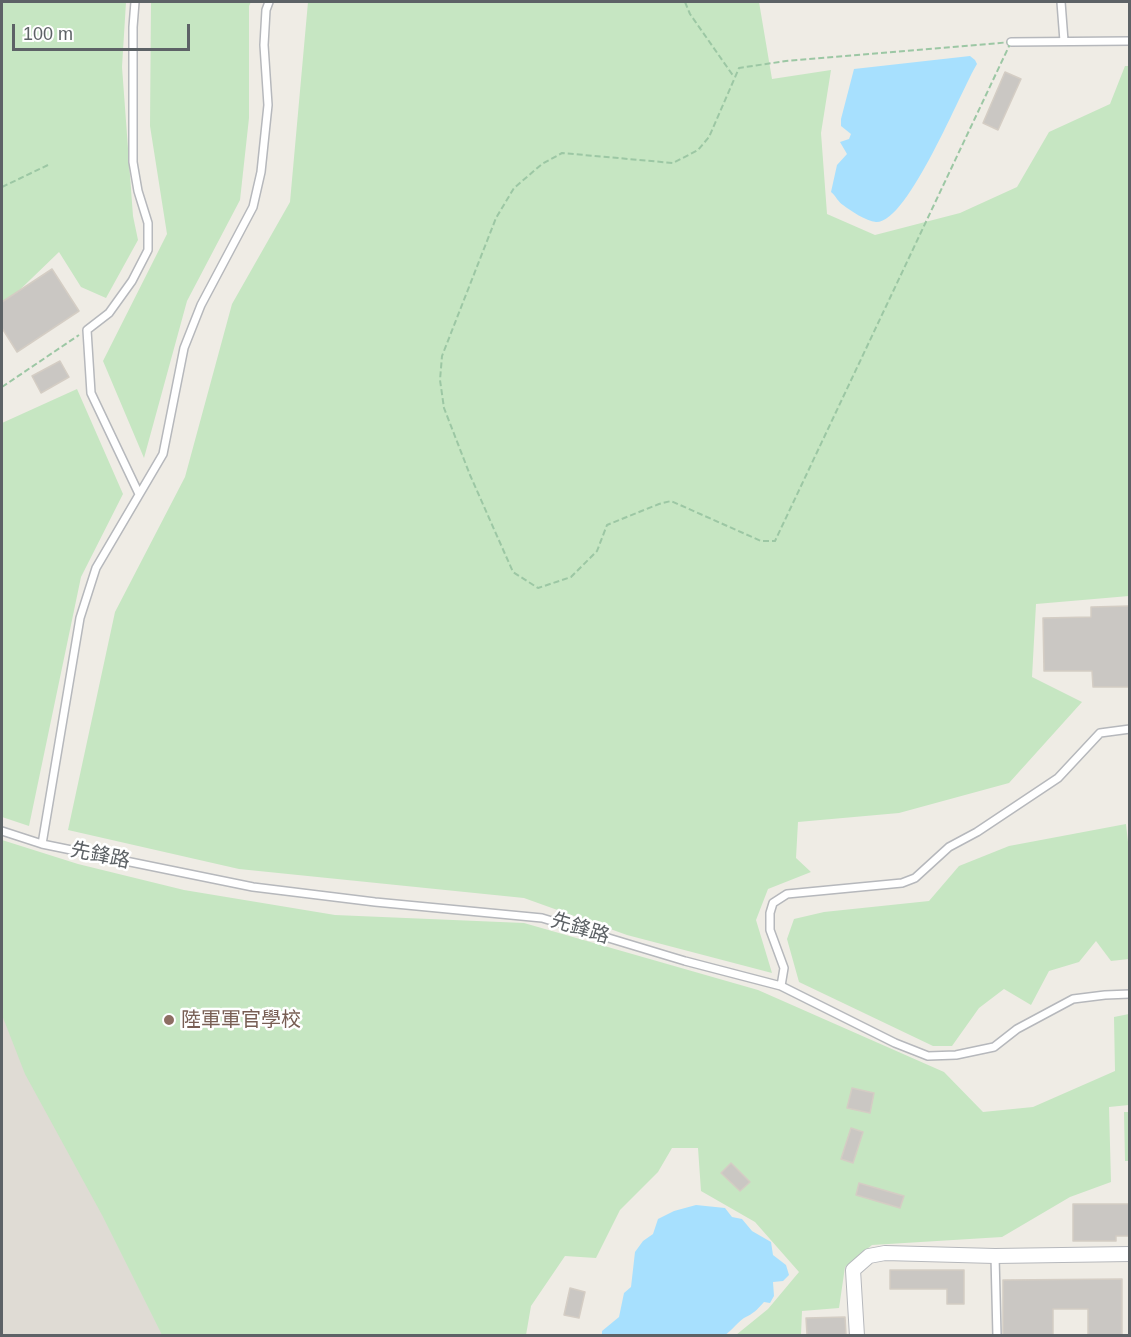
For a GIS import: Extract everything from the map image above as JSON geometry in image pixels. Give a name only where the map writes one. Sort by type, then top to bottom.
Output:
[{"type":"street","points":[[857,1335],[853,1270],[869,1256],[885,1253],[995,1256],[1130,1254]]},
{"type":"lane","points":[[135,2],[133,162],[138,191],[148,223],[148,250],[132,281],[110,313],[87,330],[91,393],[139,494]]},
{"type":"lane","points":[[42,844],[80,618],[96,568],[163,454],[184,348],[201,305],[253,207],[261,172],[268,105],[264,45],[266,10],[269,2]]},
{"type":"lane","points":[[1061,2],[1064,41]]},
{"type":"lane","points":[[1011,42],[1130,41]]},
{"type":"lane","points":[[781,986],[784,968],[770,930],[770,913],[773,903],[787,894],[902,883],[915,878],[949,847],[977,832],[1058,778],[1100,733],[1130,729]]},
{"type":"lane","name":"先鋒路","points":[[2,831],[42,844],[253,887],[375,902],[542,918],[685,961],[781,986],[895,1043],[928,1056],[956,1055],[994,1047],[1017,1029],[1073,999],[1130,994]]},
{"type":"lane","points":[[995,1256],[997,1335]]},
{"type":"path","points":[[685,2],[690,14],[735,78]]},
{"type":"path","points":[[1011,42],[775,541],[761,541],[671,501],[607,525],[597,551],[572,577],[538,588],[513,572],[470,475],[444,408],[440,380],[442,356],[496,218],[514,188],[542,164],[562,153],[673,163],[698,150],[709,137],[740,68],[786,61],[1011,42]]},
{"type":"path","points":[[2,187],[48,165]]},
{"type":"path","points":[[2,387],[87,330]]},
{"type":"shaded area","name":"陸軍軍官學校","points":[[2,844],[423,1335],[2,1335]]},
{"type":"green space","points":[[2,2],[126,2],[122,67],[133,216],[138,240],[106,298],[81,287],[59,252],[2,307]]},
{"type":"green space","points":[[151,2],[251,2],[249,6],[249,118],[240,200],[187,301],[144,458],[103,361],[167,234],[150,126]]},
{"type":"green space","points":[[308,2],[759,2],[772,79],[831,70],[821,133],[827,214],[875,235],[960,213],[1017,187],[1049,132],[1110,104],[1125,66],[1129,66],[1129,596],[1036,604],[1032,677],[1082,702],[1009,783],[899,813],[798,822],[796,858],[811,872],[768,889],[756,920],[772,973],[627,935],[524,898],[239,869],[68,830],[115,612],[185,477],[232,304],[290,202]]},
{"type":"green space","points":[[77,389],[123,494],[81,577],[29,826],[2,817],[2,423]]},
{"type":"green space","points":[[1126,824],[1130,860],[1129,959],[1111,961],[1096,941],[1079,962],[1049,971],[1031,1005],[1004,989],[979,1008],[952,1046],[933,1046],[799,982],[787,939],[794,919],[824,912],[929,901],[959,866],[1009,846]]},
{"type":"green space","points":[[2,840],[78,864],[184,890],[335,915],[524,923],[758,990],[944,1072],[983,1112],[1033,1107],[1115,1071],[1114,1017],[1129,1014],[1129,1105],[1109,1107],[1111,1182],[1070,1197],[1002,1237],[872,1245],[845,1267],[839,1308],[802,1311],[801,1335],[736,1335],[768,1309],[799,1272],[755,1222],[701,1191],[698,1148],[672,1148],[658,1172],[620,1210],[596,1258],[565,1256],[531,1306],[526,1335],[162,1335],[102,1215],[25,1074],[2,1015]]},
{"type":"green space","points":[[1124,1112],[1129,1112],[1129,1161],[1125,1161]]},
{"type":"water","points":[[970,56],[977,64],[933,154],[903,202],[889,217],[876,222],[863,218],[841,204],[831,192],[837,165],[847,154],[840,142],[849,139],[851,134],[841,126],[841,119],[854,69]]},
{"type":"water","points":[[696,1205],[725,1208],[732,1217],[742,1219],[752,1231],[771,1242],[773,1255],[786,1265],[789,1275],[783,1281],[773,1282],[774,1296],[770,1303],[764,1302],[755,1312],[742,1319],[725,1335],[602,1335],[602,1331],[619,1317],[624,1293],[631,1287],[635,1252],[643,1241],[653,1234],[658,1219],[674,1211]]},
{"type":"building","points":[[1005,72],[1021,79],[998,130],[983,123]]},
{"type":"building","points":[[52,269],[79,311],[17,352],[2,328],[2,302]]},
{"type":"building","points":[[60,361],[69,377],[41,393],[32,376]]},
{"type":"building","points":[[1130,606],[1130,687],[1093,687],[1092,671],[1044,671],[1043,618],[1091,617],[1091,607]]},
{"type":"building","points":[[852,1088],[874,1093],[870,1113],[847,1108]]},
{"type":"building","points":[[851,1128],[863,1132],[853,1163],[841,1159]]},
{"type":"building","points":[[731,1163],[750,1182],[740,1191],[721,1173]]},
{"type":"building","points":[[859,1183],[904,1196],[900,1208],[856,1195]]},
{"type":"building","points":[[1073,1204],[1130,1204],[1130,1236],[1116,1236],[1116,1241],[1073,1241]]},
{"type":"building","points":[[890,1270],[964,1270],[964,1304],[947,1304],[947,1289],[890,1289]]},
{"type":"building","points":[[1122,1279],[1122,1335],[1088,1335],[1088,1309],[1053,1309],[1053,1335],[1003,1335],[1003,1280]]},
{"type":"building","points":[[570,1288],[585,1292],[579,1318],[564,1315]]},
{"type":"building","points":[[845,1317],[846,1335],[807,1335],[806,1318]]},
{"type":"place","name":"陸軍軍官學校","points":[[169,1020]]}]
